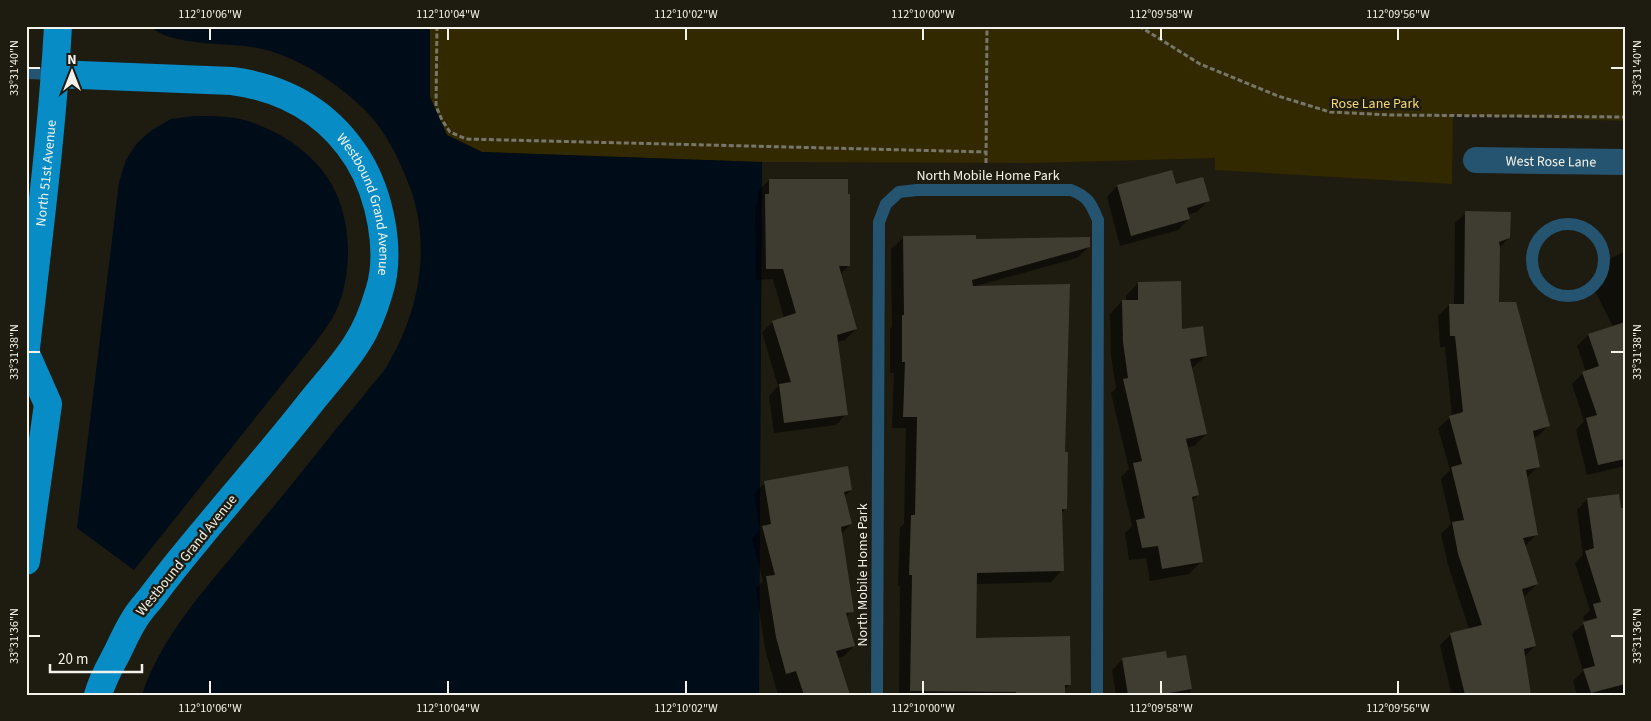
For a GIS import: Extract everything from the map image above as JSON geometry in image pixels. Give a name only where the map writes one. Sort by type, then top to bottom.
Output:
[{"type":"main road","name":"North 51st Avenue","points":[[26,348],[55,74],[58,26]]},
{"type":"main road","name":"Westbound Grand Avenue","points":[[55,74],[232,80],[254,84],[296,100],[322,117],[336,130],[362,165],[379,213],[384,241],[384,268],[380,290],[370,318],[358,342],[275,447],[174,567],[134,620],[102,681],[98,695]]},
{"type":"main road","points":[[26,354],[48,404],[26,561]]},
{"type":"street","name":"West Rose Lane","points":[[1476,160],[1625,162]]},
{"type":"lane","points":[[26,73],[55,74]]},
{"type":"lane","name":"North Mobile Home Park","points":[[877,695],[878,222],[886,204],[899,192],[917,190],[1072,190],[1083,194],[1092,206],[1098,220],[1097,695]]},
{"type":"lane","points":[[1563,224],[1575,225],[1586,229],[1595,236],[1601,246],[1603,262],[1598,279],[1591,287],[1581,293],[1570,296],[1558,294],[1547,289],[1538,281],[1533,270],[1532,257],[1535,246],[1542,235],[1551,228],[1563,224]]},
{"type":"path","points":[[437,26],[436,106],[450,132],[466,139],[987,152]]},
{"type":"path","points":[[986,163],[987,26]]},
{"type":"path","points":[[1139,26],[1200,64],[1278,96],[1330,112],[1391,115],[1625,117]]},
{"type":"green space","name":"Rose Lane Park","points":[[430,26],[1625,26],[1625,121],[1453,115],[1452,184],[1215,170],[1215,158],[1035,163],[762,162],[482,152],[447,135],[430,97]]},
{"type":"shaded area","points":[[150,26],[430,26],[430,97],[447,135],[482,152],[762,162],[759,695],[142,695],[150,673],[161,653],[200,595],[386,367],[399,344],[414,301],[421,257],[417,212],[402,168],[380,128],[354,100],[315,71],[287,57],[246,46],[185,41],[159,33]]},
{"type":"shaded area","points":[[195,116],[229,117],[248,121],[290,141],[318,166],[326,175],[339,199],[347,231],[348,248],[345,281],[336,311],[315,343],[134,570],[77,528],[119,182],[126,160],[137,143],[152,130],[171,119]]},
{"type":"building","points":[[1172,170],[1176,184],[1203,177],[1210,201],[1187,208],[1190,219],[1131,236],[1117,185]]},
{"type":"building","points":[[769,179],[848,179],[848,194],[850,194],[850,266],[839,266],[857,329],[837,335],[848,415],[784,423],[779,384],[791,382],[772,321],[796,313],[783,269],[766,269],[765,194],[769,194]]},
{"type":"building","points":[[1465,211],[1511,212],[1510,238],[1499,242],[1499,302],[1516,302],[1550,426],[1533,431],[1540,467],[1526,470],[1538,535],[1523,538],[1538,584],[1522,589],[1536,646],[1524,649],[1531,695],[1465,695],[1450,633],[1482,625],[1458,554],[1452,522],[1464,520],[1451,467],[1462,464],[1449,416],[1463,412],[1455,336],[1450,336],[1449,304],[1464,304]]},
{"type":"building","points":[[976,235],[976,239],[1090,237],[1090,247],[972,280],[973,286],[1070,284],[1065,452],[1068,452],[1067,509],[1062,509],[1064,571],[977,573],[976,638],[1070,636],[1071,685],[1065,685],[1065,695],[1016,695],[1016,692],[910,691],[912,575],[909,575],[911,515],[915,515],[917,417],[903,417],[905,362],[902,362],[902,315],[904,315],[903,236]]},
{"type":"building","points":[[1181,281],[1182,329],[1203,326],[1207,356],[1190,359],[1207,434],[1186,439],[1199,495],[1192,497],[1203,562],[1162,569],[1158,546],[1142,548],[1136,520],[1145,518],[1133,463],[1142,461],[1123,379],[1128,378],[1123,342],[1122,300],[1138,300],[1138,282]]},
{"type":"building","points":[[1625,322],[1625,459],[1598,465],[1586,418],[1597,415],[1582,372],[1599,366],[1588,334]]},
{"type":"building","points":[[848,466],[852,490],[844,492],[852,524],[841,527],[854,612],[846,613],[855,646],[836,651],[850,695],[804,695],[796,671],[786,674],[776,637],[766,576],[775,575],[762,526],[771,524],[764,481]]},
{"type":"building","points":[[1619,494],[1621,508],[1625,508],[1625,684],[1591,693],[1583,669],[1595,666],[1583,622],[1597,618],[1593,604],[1601,602],[1585,551],[1594,548],[1587,498]]},
{"type":"building","points":[[1166,651],[1167,658],[1186,655],[1192,689],[1158,695],[1128,695],[1122,658]]}]
